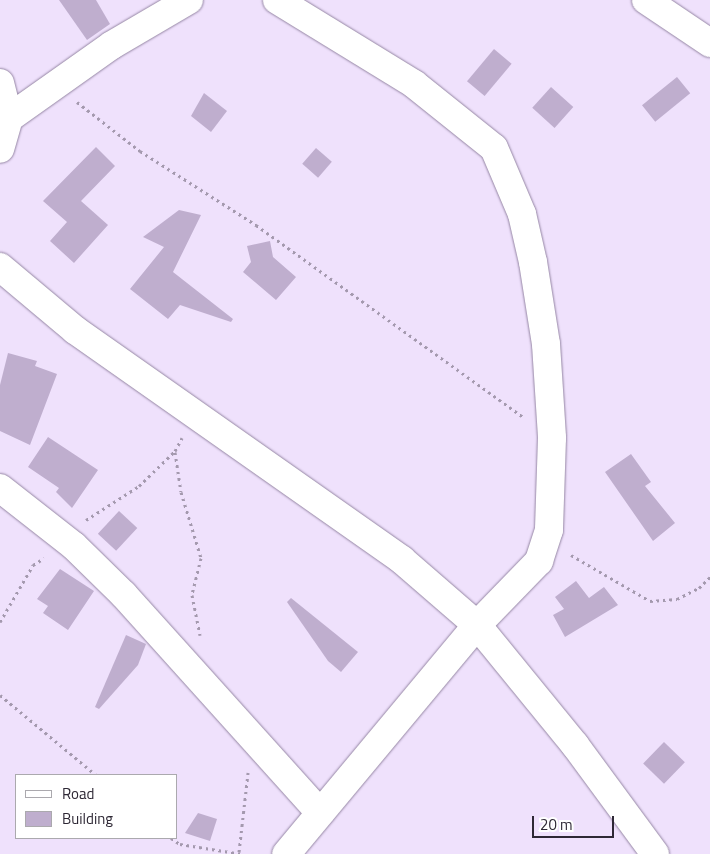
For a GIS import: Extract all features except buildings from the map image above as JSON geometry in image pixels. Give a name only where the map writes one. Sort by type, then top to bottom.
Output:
[{"type":"street","points":[[9,118],[55,85],[189,0]]},
{"type":"street","points":[[277,0],[414,84],[494,148],[522,214],[533,262],[546,344],[552,438],[549,530],[531,572],[477,625],[286,854]]},
{"type":"street","points":[[646,0],[710,43]]},
{"type":"street","points":[[0,83],[9,118],[0,149]]},
{"type":"street","points":[[0,267],[75,330],[402,560],[477,625],[575,745],[655,854]]},
{"type":"street","points":[[0,488],[74,546],[124,595],[320,813]]},
{"type":"path","points":[[55,85],[140,151],[256,225],[552,438]]},
{"type":"path","points":[[0,622],[33,565],[74,546],[87,519],[139,486],[175,452],[191,411]]},
{"type":"path","points":[[175,452],[181,492],[201,558],[192,595],[196,628],[202,642]]},
{"type":"path","points":[[549,530],[572,556],[650,601],[677,599],[699,588],[710,577]]},
{"type":"path","points":[[0,695],[95,774]]},
{"type":"path","points":[[174,839],[198,848],[240,853],[250,763],[239,724]]}]
